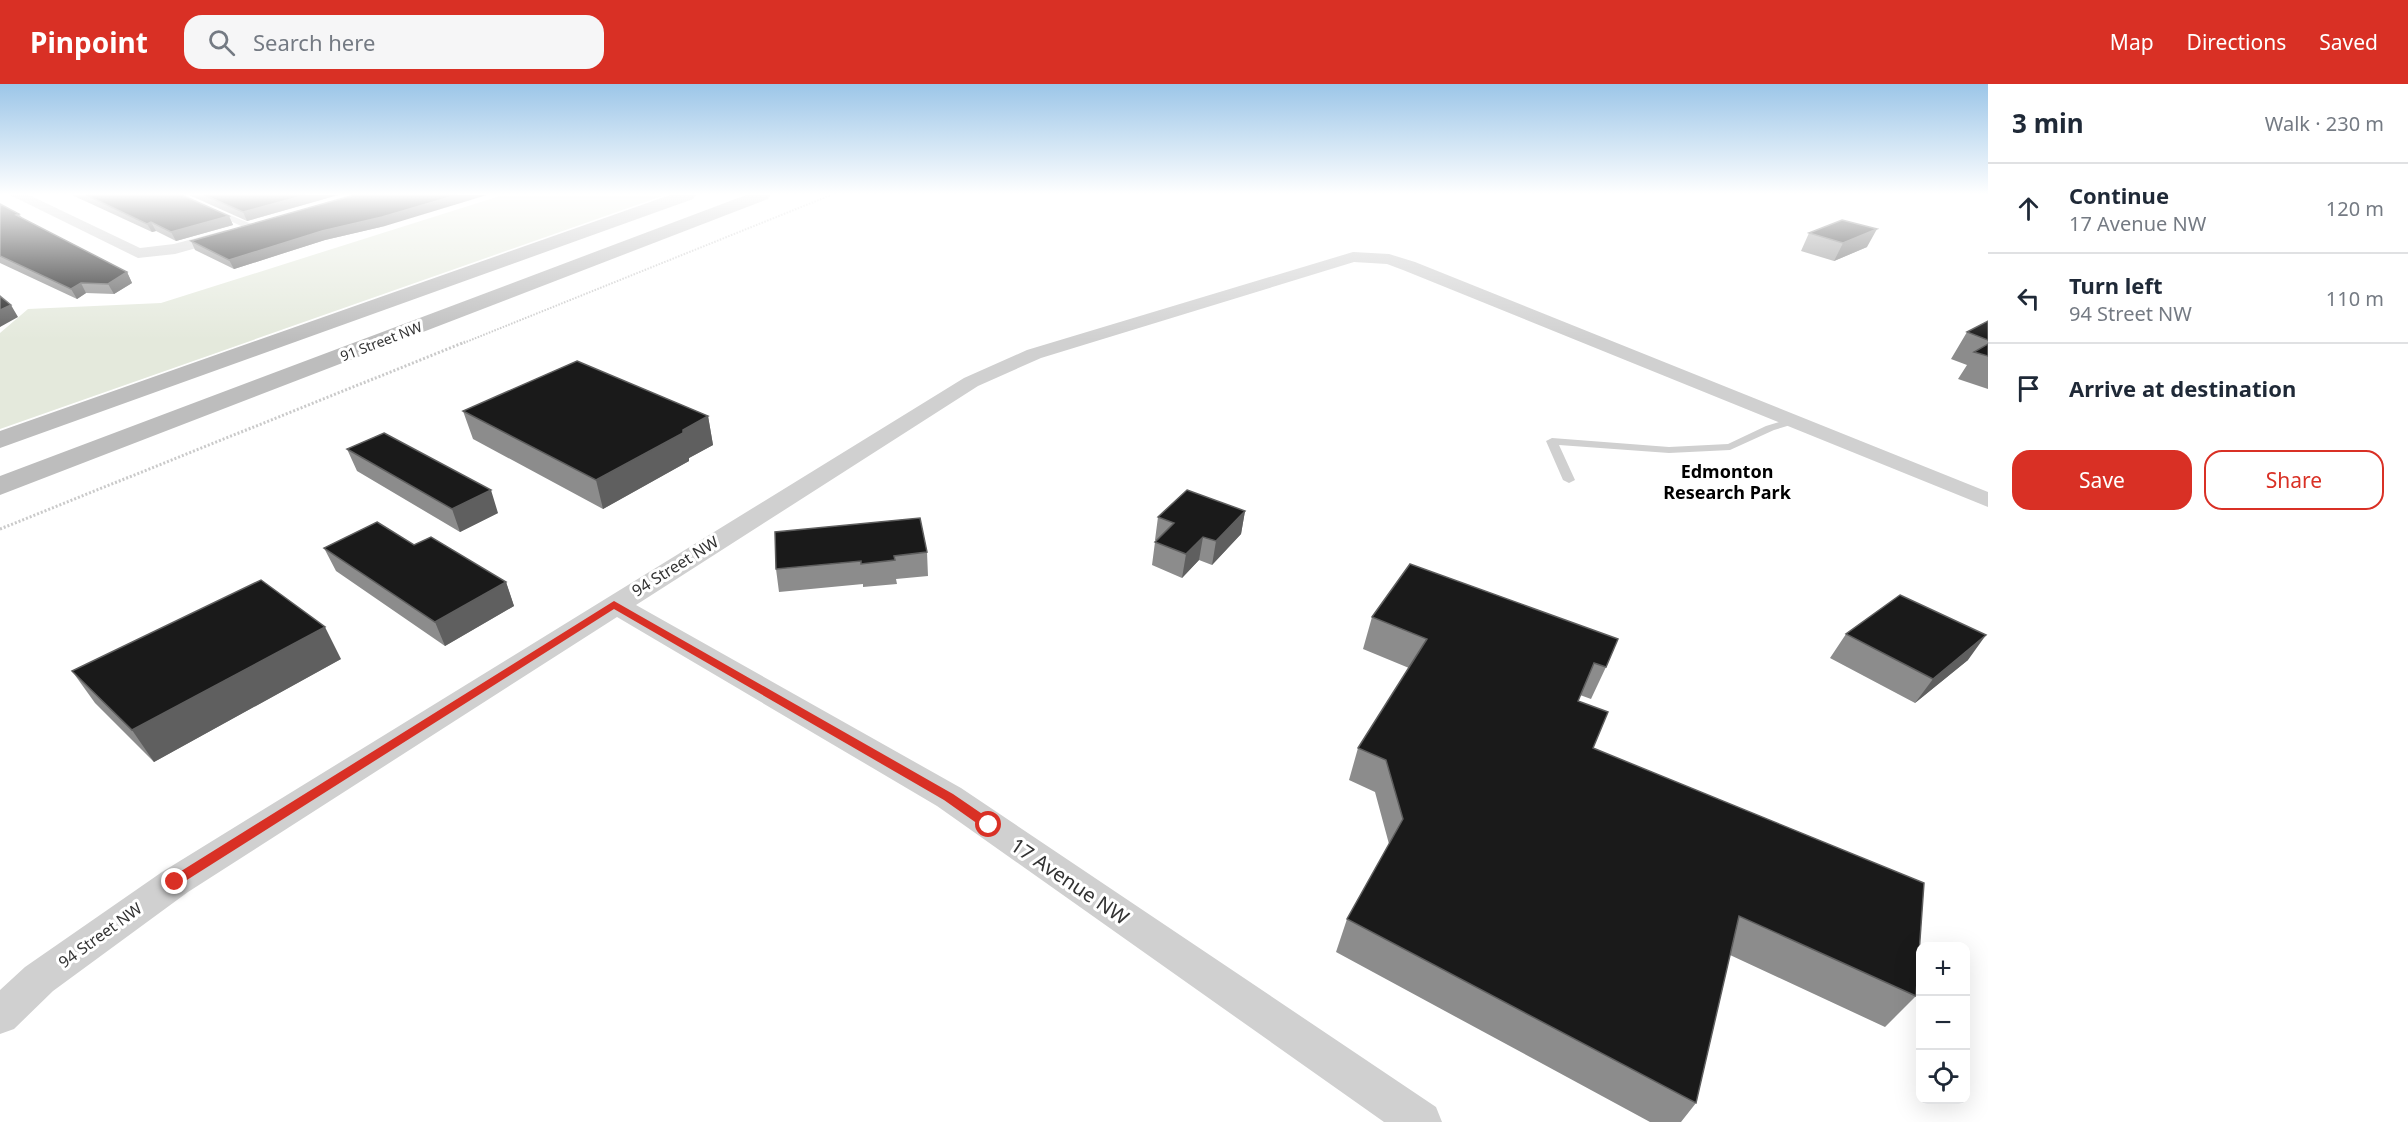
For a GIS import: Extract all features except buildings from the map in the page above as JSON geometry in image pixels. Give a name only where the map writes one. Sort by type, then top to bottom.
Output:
[{"type":"main road","points":[[0,440],[551,243]]},
{"type":"main road","name":"91 Street NW","points":[[0,486],[635,243]]},
{"type":"street","points":[[116,243],[132,252],[150,254],[194,243]]},
{"type":"street","name":"94 Street NW","points":[[0,1016],[39,979],[175,882],[937,402],[1001,367],[1034,354],[1353,256],[1368,256],[1409,266],[1988,500]]},
{"type":"street","name":"17 Avenue NW","points":[[614,604],[948,797],[1421,1122]]},
{"type":"lane","points":[[1569,480],[1552,441],[1669,450],[1730,447],[1793,421]]},
{"type":"path","points":[[0,529],[710,243]]},
{"type":"shaded area","points":[[350,243],[527,243],[0,429],[0,333],[28,309],[161,303]]},
{"type":"district","name":"Edmonton Research Park","points":[[1727,481]]},
{"type":"route","points":[[175,882],[614,604],[948,797],[989,825]]}]
